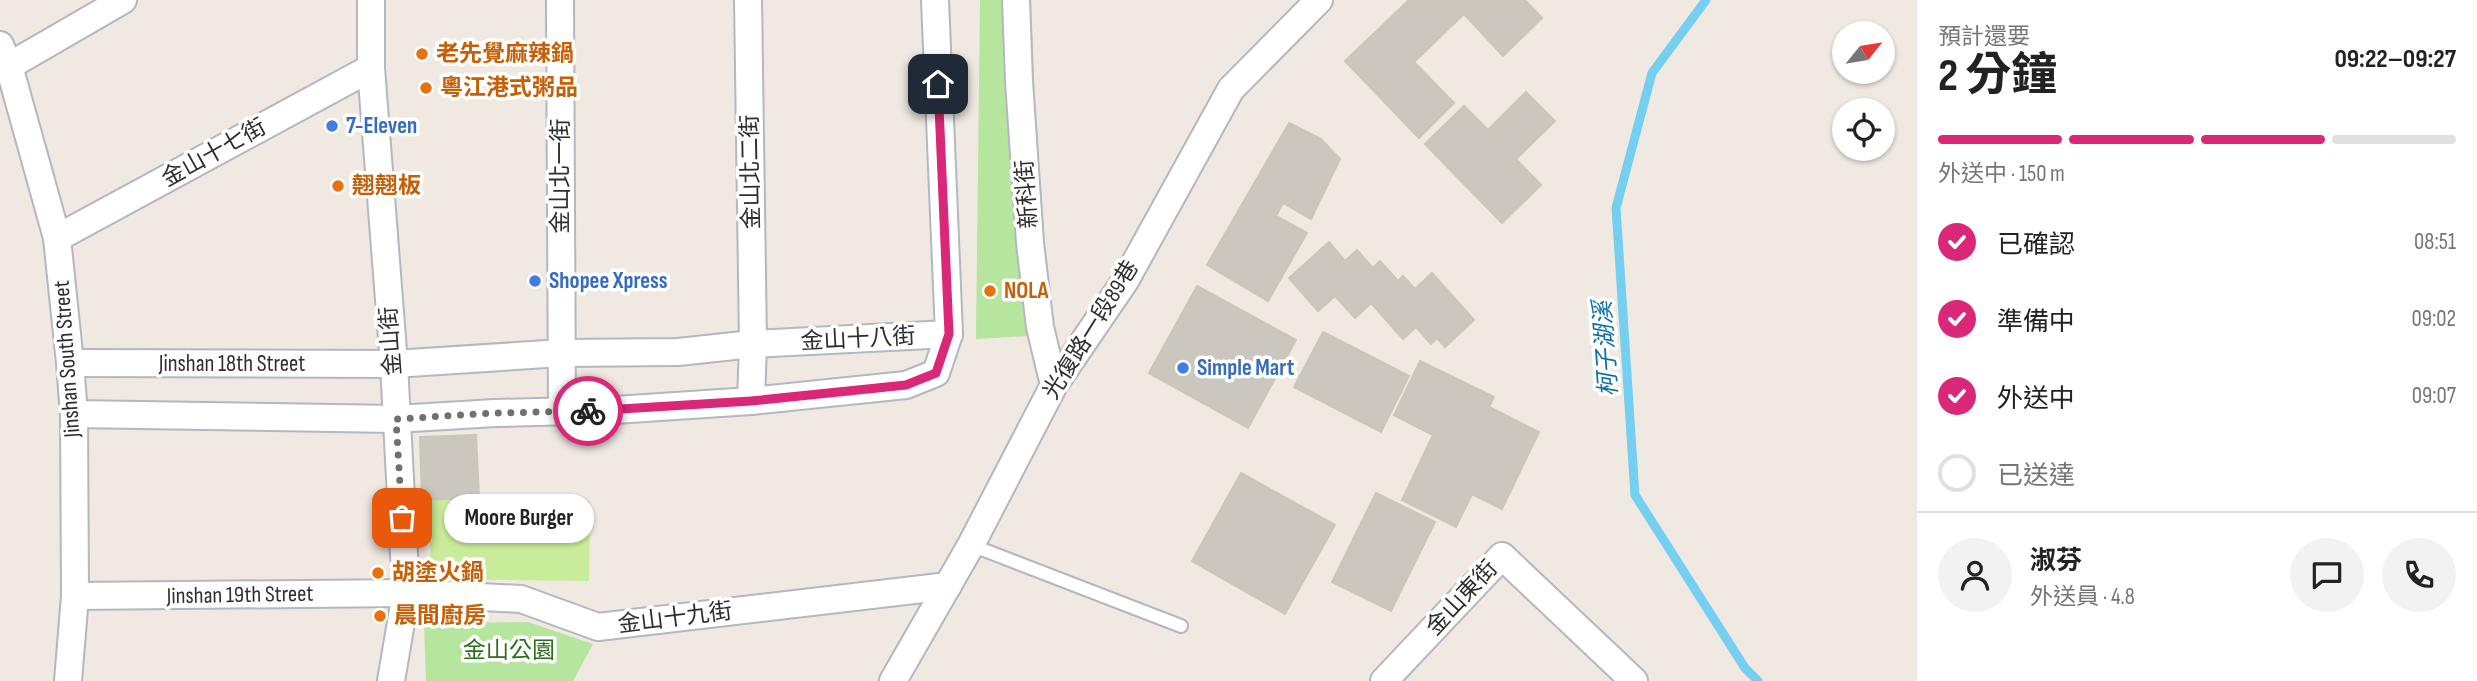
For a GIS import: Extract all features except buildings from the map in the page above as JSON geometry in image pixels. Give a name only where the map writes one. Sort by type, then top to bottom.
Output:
[{"type":"street","points":[[5,55],[123,0]]},
{"type":"street","name":"金山街","points":[[371,0],[371,68],[394,364],[406,593],[390,681]]},
{"type":"street","name":"金山北一街","points":[[560,0],[562,412]]},
{"type":"street","name":"金山北二街","points":[[748,0],[753,344],[751,401]]},
{"type":"street","points":[[934,0],[949,334]]},
{"type":"street","name":"新科街","points":[[1016,0],[1030,243],[1040,327],[1054,385]]},
{"type":"street","name":"光復路一段89巷","points":[[893,681],[971,545],[1054,385],[1125,281],[1231,89],[1319,0]]},
{"type":"street","name":"Jinshan South Street","points":[[5,55],[57,238],[70,363],[74,414],[75,596],[68,681]]},
{"type":"street","name":"金山十七街","points":[[57,238],[371,68]]},
{"type":"street","name":"金山十八街","points":[[394,364],[562,353],[678,352],[753,344],[949,334],[936,373],[906,385],[751,401],[396,419]]},
{"type":"street","name":"Jinshan 18th Street","points":[[70,363],[394,364]]},
{"type":"street","points":[[74,414],[396,419]]},
{"type":"street","name":"金山東街","points":[[1384,681],[1502,556],[1634,681]]},
{"type":"street","name":"金山十九街","points":[[406,593],[521,599],[598,626],[948,586]]},
{"type":"street","name":"Jinshan 19th Street","points":[[75,596],[406,593]]},
{"type":"lane","points":[[971,545],[1181,626]]},
{"type":"green space","points":[[980,0],[1031,0],[1044,335],[976,339]]},
{"type":"green space","points":[[429,500],[590,501],[589,581],[431,579]]},
{"type":"green space","name":"金山公園","points":[[528,622],[593,644],[573,681],[426,681],[424,623]]},
{"type":"waterway","name":"柯子湖溪","points":[[1706,0],[1652,73],[1616,208],[1635,495],[1745,668],[1758,681]]},
{"type":"way so far","points":[[402,518],[396,419],[588,411]]},
{"type":"place","name":"老先覺麻辣鍋","points":[[422,54]]},
{"type":"place","name":"粵江港式粥品","points":[[426,88]]},
{"type":"place","name":"7-Eleven","points":[[332,126]]},
{"type":"place","name":"翹翹板","points":[[338,186]]},
{"type":"place","name":"Shopee Xpress","points":[[535,281]]},
{"type":"place","name":"NOLA","points":[[990,291]]},
{"type":"place","name":"Simple Mart","points":[[1183,368]]},
{"type":"place","name":"Moore Burger","points":[[402,518]]},
{"type":"place","name":"胡塗火鍋","points":[[378,573]]},
{"type":"place","name":"晨間廚房","points":[[380,616]]},
{"type":"route","points":[[588,411],[751,401],[906,385],[936,373],[949,334],[938,84]]}]
